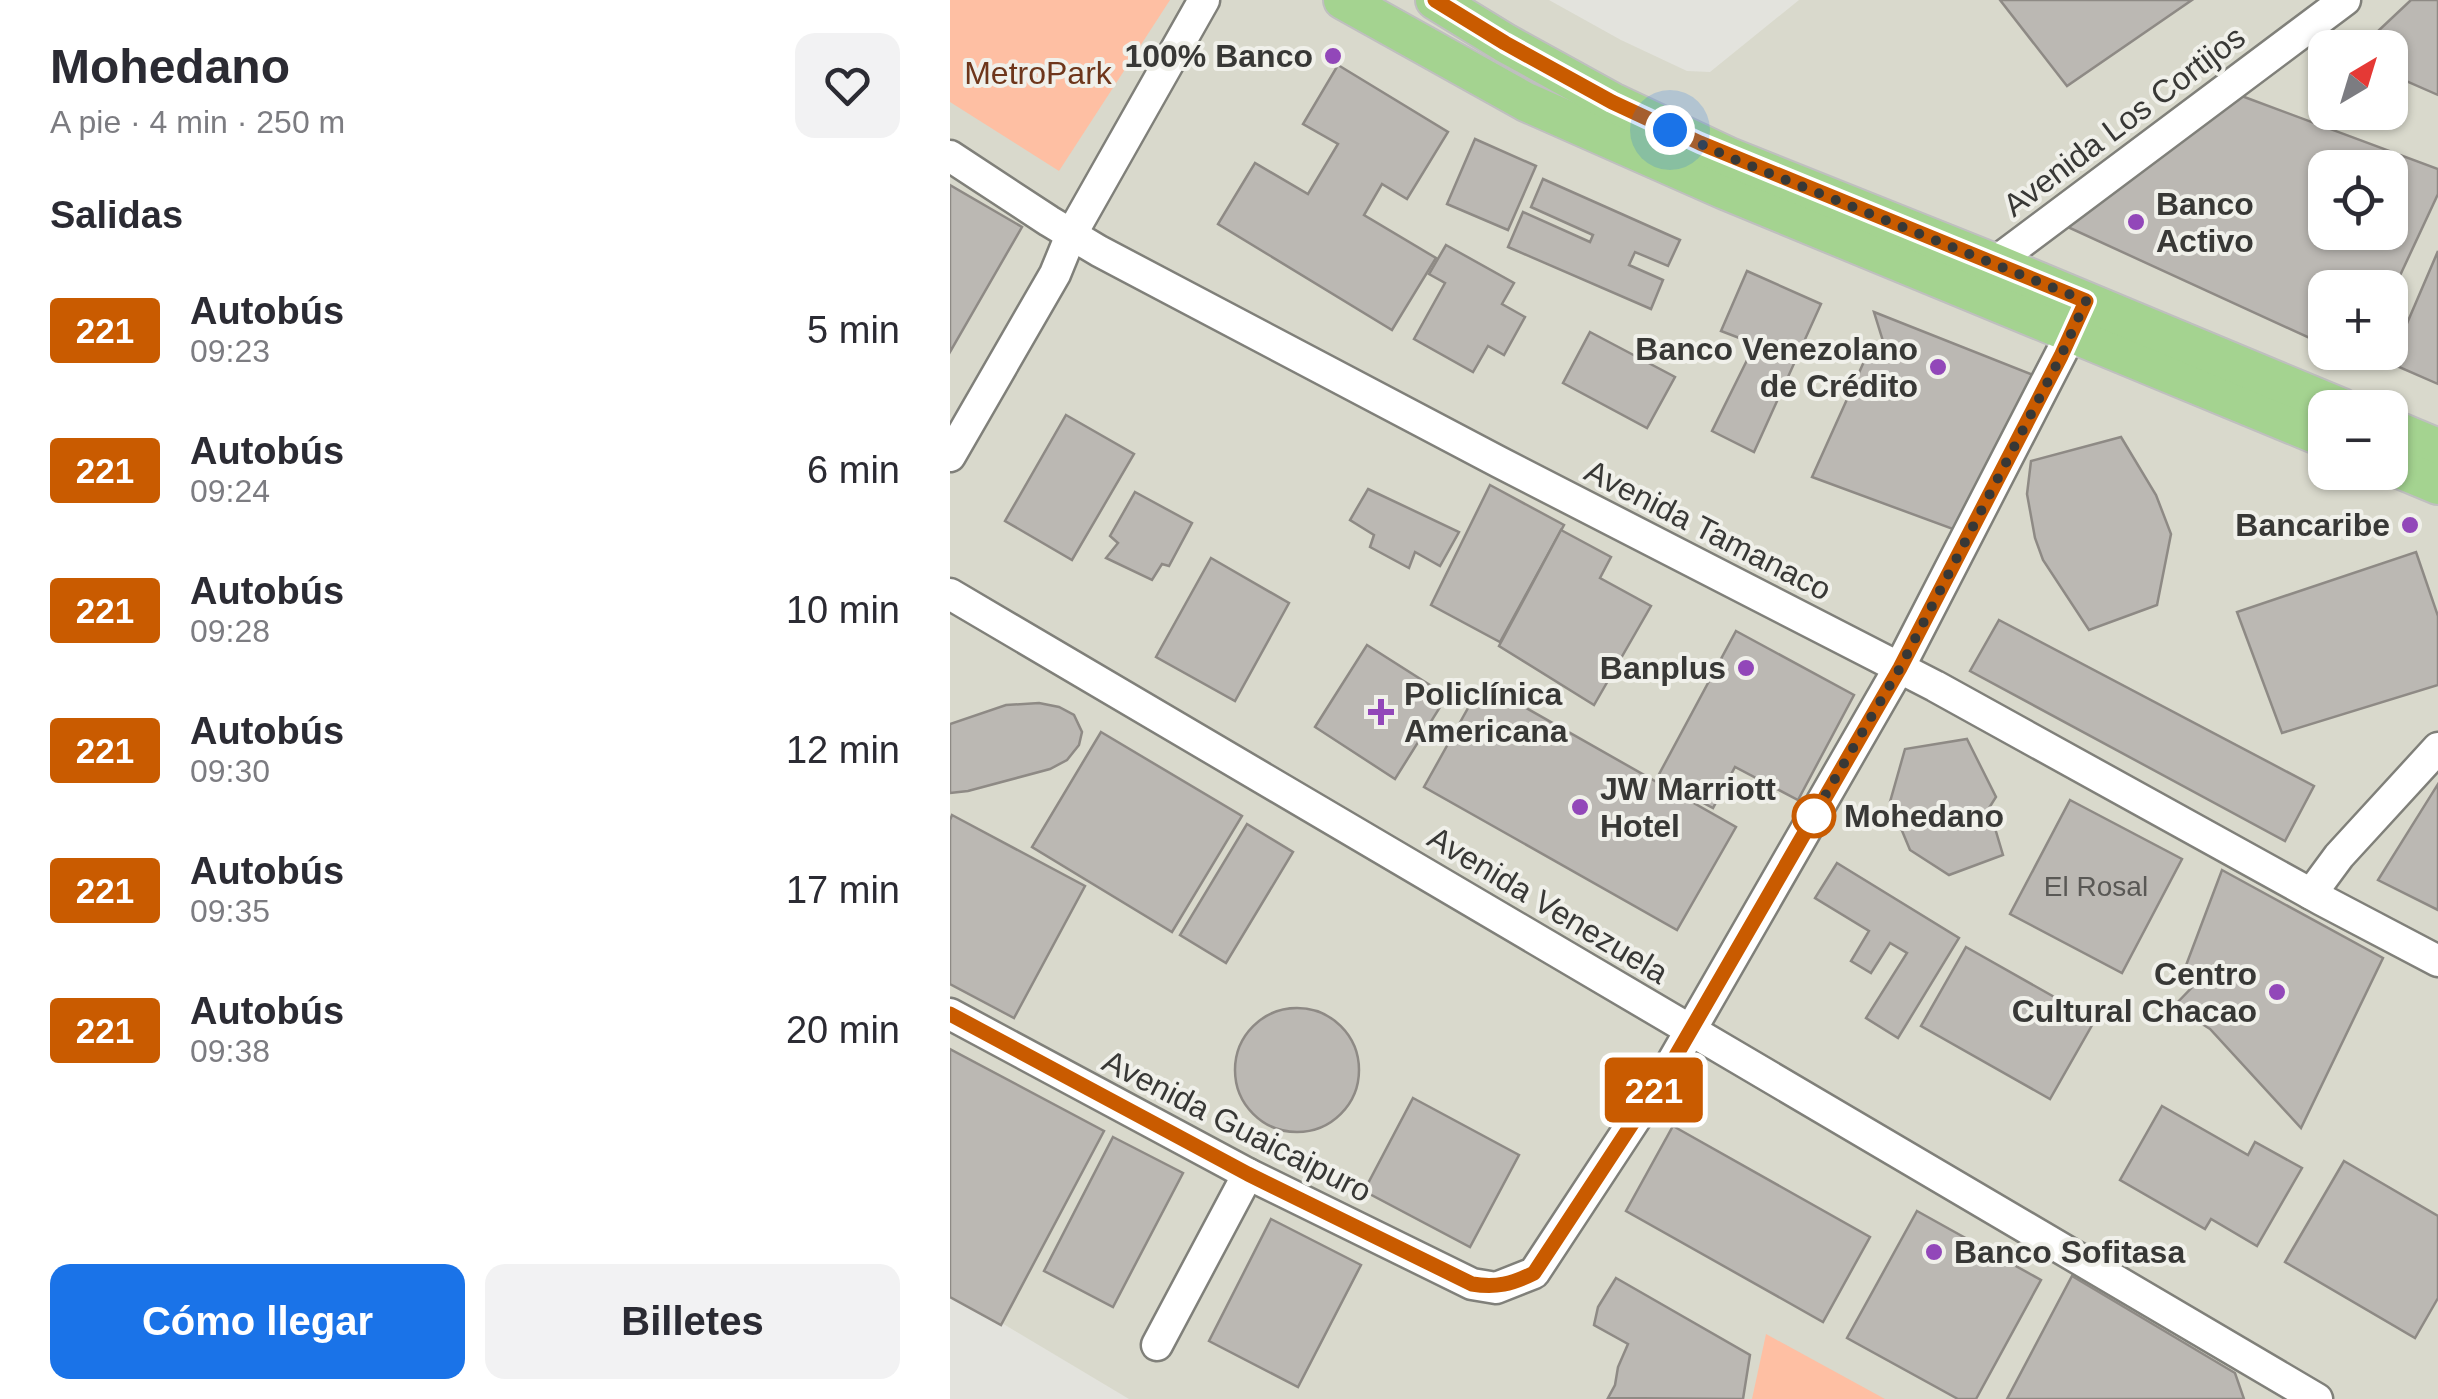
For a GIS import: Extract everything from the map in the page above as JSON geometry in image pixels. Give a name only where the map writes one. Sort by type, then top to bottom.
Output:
[{"type":"main road","points":[[1343,0],[1526,102],[1725,190],[2308,396]]},
{"type":"main road","points":[[1395,0],[1458,42],[1505,43]]},
{"type":"main road","points":[[1435,0],[1612,102],[1729,157],[1994,263],[2078,317],[2308,430]]},
{"type":"main road","points":[[2408,436],[2438,448]]},
{"type":"main road","points":[[2408,472],[2438,485]]},
{"type":"street","points":[[950,456],[1055,274],[1071,235],[1204,0]]},
{"type":"street","name":"Avenida Los Cortijos","points":[[1994,263],[2345,0]]},
{"type":"street","name":"Avenida Tamanaco","points":[[950,156],[1071,235],[1499,462],[1900,668],[2438,961]]},
{"type":"street","points":[[1690,1030],[1900,668],[2078,317]]},
{"type":"street","name":"Avenida Venezuela","points":[[950,594],[2318,1399]]},
{"type":"street","points":[[2311,894],[2339,856],[2438,748]]},
{"type":"street","name":"Avenida Guaicaipuro","points":[[950,1014],[1248,1174],[1472,1284],[1496,1288],[1534,1273],[1690,1030]]},
{"type":"street","points":[[1157,1345],[1248,1174]]},
{"type":"shaded area","points":[[950,0],[1549,0],[1687,71],[1710,72],[1799,0],[2438,0],[2438,1399],[1129,1399],[950,1292]]},
{"type":"green space","name":"MetroPark","points":[[950,0],[1170,0],[1059,171],[950,102]]},
{"type":"green space","points":[[1766,1334],[1885,1399],[1752,1399]]},
{"type":"building","points":[[2000,0],[2192,0],[2067,86]]},
{"type":"building","points":[[2411,0],[2438,0],[2438,95],[2408,82],[2408,30],[2379,30]]},
{"type":"building","points":[[1338,65],[1448,132],[1407,199],[1382,184],[1364,215],[1436,258],[1392,330],[1218,224],[1255,163],[1308,194],[1338,144],[1303,124]]},
{"type":"building","points":[[2239,95],[2308,121],[2308,130],[2333,130],[2387,150],[2308,150],[2308,250],[2408,250],[2408,158],[2438,169],[2438,194],[2403,270],[2308,270],[2308,337],[2059,223]]},
{"type":"building","points":[[1475,139],[1536,166],[1508,230],[1447,204]]},
{"type":"building","points":[[1543,179],[1680,240],[1668,266],[1635,252],[1629,265],[1663,280],[1651,309],[1508,247],[1523,212],[1590,242],[1593,235],[1531,207]]},
{"type":"building","points":[[950,185],[1022,227],[950,352]]},
{"type":"building","points":[[1446,245],[1514,283],[1502,304],[1525,317],[1504,355],[1488,346],[1473,372],[1414,339],[1445,283],[1429,274]]},
{"type":"building","points":[[2438,251],[2438,384],[2406,370],[2408,321]]},
{"type":"building","points":[[1747,271],[1821,304],[1754,452],[1712,431],[1755,344],[1721,331]]},
{"type":"building","points":[[1874,312],[2038,377],[1961,532],[1812,477],[1871,346],[1887,354]]},
{"type":"building","points":[[1590,332],[1675,377],[1647,428],[1563,383]]},
{"type":"building","points":[[1066,415],[1134,454],[1072,560],[1005,521]]},
{"type":"building","points":[[2121,437],[2156,495],[2171,534],[2157,605],[2089,630],[2043,560],[2035,538],[2027,494],[2031,461]]},
{"type":"building","points":[[1490,485],[1564,525],[1500,642],[1431,605]]},
{"type":"building","points":[[1368,489],[1459,532],[1440,566],[1415,552],[1409,568],[1370,547],[1374,535],[1350,520]]},
{"type":"building","points":[[1135,492],[1192,523],[1169,566],[1162,564],[1152,580],[1106,558],[1118,543],[1110,536]]},
{"type":"building","points":[[1561,530],[1611,557],[1600,578],[1651,606],[1594,705],[1499,646]]},
{"type":"building","points":[[2416,552],[2438,616],[2438,685],[2282,733],[2237,612]]},
{"type":"building","points":[[1211,558],[1289,603],[1235,701],[1156,657]]},
{"type":"building","points":[[1999,620],[2314,786],[2285,841],[1970,671]]},
{"type":"building","points":[[1736,631],[1854,695],[1798,800],[1735,767],[1713,808],[1657,778]]},
{"type":"building","name":"Policlínica Americana","points":[[1367,645],[1447,696],[1395,779],[1315,727]]},
{"type":"building","name":"JW Marriott Hotel","points":[[1482,683],[1736,827],[1677,930],[1424,787]]},
{"type":"building","points":[[1039,703],[1074,715],[1082,732],[1079,745],[1067,760],[1050,769],[950,793],[950,724],[1006,705]]},
{"type":"building","points":[[1101,732],[1242,816],[1172,932],[1032,847]]},
{"type":"building","points":[[1967,739],[1996,797],[1989,808],[2003,855],[1949,875],[1910,850],[1890,802],[1905,749]]},
{"type":"building","points":[[2438,784],[2438,910],[2378,880]]},
{"type":"building","points":[[2070,800],[2182,859],[2122,973],[2010,914]]},
{"type":"building","points":[[952,815],[1085,886],[1014,1018],[950,984]]},
{"type":"building","points":[[1247,824],[1293,852],[1226,963],[1180,935]]},
{"type":"building","points":[[1837,863],[1959,938],[1898,1038],[1866,1018],[1907,953],[1890,943],[1871,973],[1851,961],[1869,931],[1815,898]]},
{"type":"building","name":"Centro Cultural Chacao","points":[[2222,870],[2383,958],[2301,1128],[2210,1029],[2174,1006],[2200,979],[2182,976]]},
{"type":"building","points":[[1966,947],[2095,1020],[2050,1099],[1921,1026]]},
{"type":"building","points":[[1297,1008],[1321,1013],[1341,1026],[1354,1046],[1359,1070],[1354,1094],[1341,1114],[1321,1127],[1297,1132],[1273,1127],[1253,1114],[1240,1094],[1235,1070],[1240,1046],[1253,1026],[1273,1013]]},
{"type":"building","points":[[950,1049],[1104,1131],[1001,1325],[950,1297]]},
{"type":"building","points":[[1413,1098],[1519,1155],[1470,1247],[1364,1191]]},
{"type":"building","points":[[2162,1106],[2248,1155],[2255,1142],[2302,1168],[2257,1246],[2211,1219],[2205,1229],[2120,1180]]},
{"type":"building","points":[[1673,1126],[1870,1237],[1823,1322],[1626,1211]]},
{"type":"building","points":[[1113,1137],[1183,1173],[1113,1307],[1044,1271]]},
{"type":"building","points":[[2344,1161],[2438,1216],[2438,1298],[2415,1338],[2285,1262]]},
{"type":"building","points":[[1917,1211],[2041,1280],[1976,1399],[1958,1399],[1847,1338]]},
{"type":"building","points":[[1271,1219],[1361,1265],[1298,1387],[1209,1341]]},
{"type":"building","points":[[2072,1276],[2235,1373],[2244,1399],[2007,1399]]},
{"type":"building","points":[[1616,1278],[1750,1355],[1743,1399],[1608,1398],[1628,1344],[1594,1325],[1598,1307]]},
{"type":"bus line","name":"221","points":[[950,1014],[1248,1174],[1472,1284],[1496,1288],[1534,1273],[1670,1066],[1900,668],[2061,356],[2086,301],[1729,157],[1612,102],[1435,0]]},
{"type":"place","name":"100% Banco","points":[[1333,56]]},
{"type":"place","name":"Banco Activo","points":[[2136,222]]},
{"type":"place","name":"Banco Venezolano de Crédito","points":[[1938,367]]},
{"type":"place","name":"Bancaribe","points":[[2410,525]]},
{"type":"place","name":"Banplus","points":[[1746,668]]},
{"type":"place","name":"Policlínica Americana","points":[[1381,712]]},
{"type":"place","name":"JW Marriott Hotel","points":[[1580,807]]},
{"type":"place","name":"Mohedano","points":[[1814,816]]},
{"type":"place","name":"Centro Cultural Chacao","points":[[2277,992]]},
{"type":"place","name":"Banco Sofitasa","points":[[1934,1252]]},
{"type":"route","points":[[1670,130],[2086,301],[1900,668],[1814,816]]}]
